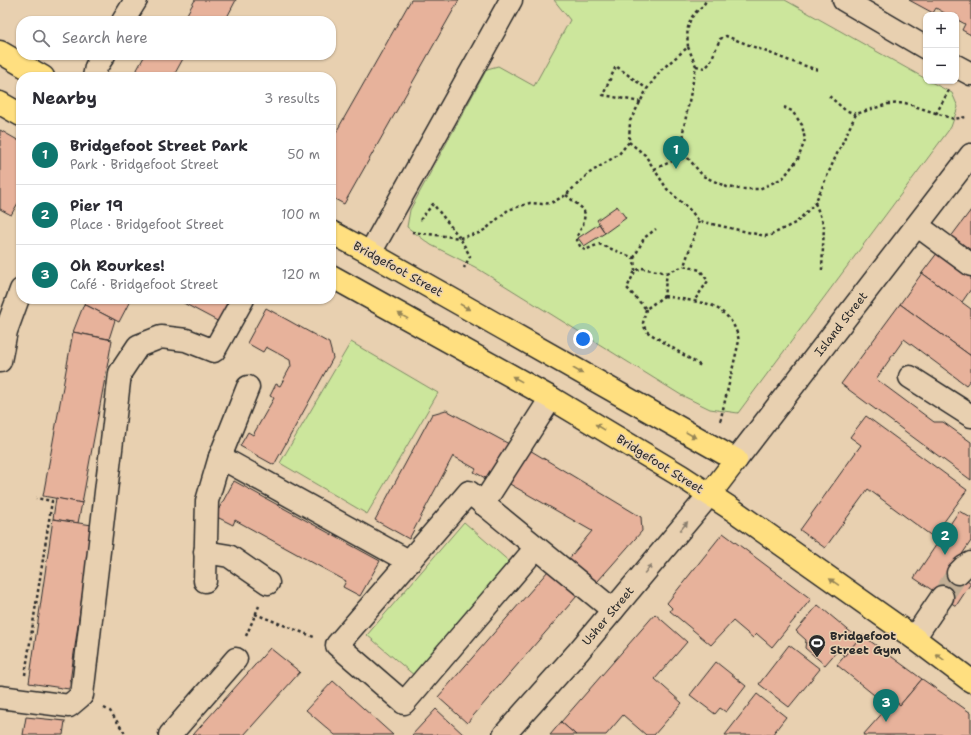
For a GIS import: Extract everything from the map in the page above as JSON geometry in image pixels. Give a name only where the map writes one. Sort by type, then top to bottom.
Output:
[{"type":"main road","points":[[0,52],[34,72]]},
{"type":"main road","points":[[0,103],[16,112]]},
{"type":"main road","name":"Bridgefoot Street","points":[[336,235],[736,460]]},
{"type":"main road","name":"Bridgefoot Street","points":[[336,279],[551,398],[710,494],[914,638],[971,681]]},
{"type":"main road","name":"Island Street","points":[[710,494],[736,460]]},
{"type":"street","points":[[126,16],[136,0]]},
{"type":"street","points":[[370,253],[511,0]]},
{"type":"street","points":[[844,0],[923,46]]},
{"type":"street","points":[[95,72],[101,60]]},
{"type":"street","points":[[959,68],[971,74]]},
{"type":"street","name":"Island Street","points":[[736,460],[918,226],[971,155]]},
{"type":"street","points":[[918,226],[971,265]]},
{"type":"street","points":[[0,361],[3,330],[16,301]]},
{"type":"street","points":[[0,697],[69,706],[82,694],[120,373],[138,346],[161,337],[186,340],[214,351],[240,304]]},
{"type":"street","points":[[910,376],[971,416]]},
{"type":"street","points":[[204,581],[207,502],[220,457],[248,387]]},
{"type":"street","points":[[483,504],[551,398]]},
{"type":"street","points":[[220,457],[410,562]]},
{"type":"street","points":[[536,548],[404,702],[337,645],[469,492],[612,610]]},
{"type":"street","name":"Usher Street","points":[[504,735],[578,652],[710,494]]},
{"type":"street","points":[[205,552],[229,556],[268,583]]},
{"type":"street","points":[[914,638],[942,597]]},
{"type":"street","points":[[170,735],[236,659]]},
{"type":"path","points":[[706,0],[704,5],[690,19],[687,29],[688,47],[696,66],[683,132],[688,158],[703,176],[727,187],[759,189],[783,178],[798,159],[805,140],[802,125],[792,111],[785,108],[786,105]]},
{"type":"path","points":[[696,66],[705,68],[710,64],[720,39],[726,36],[790,61],[818,70]]},
{"type":"path","points":[[414,226],[410,231],[460,238],[482,231],[508,210],[530,203],[551,203],[566,195],[588,174],[620,154],[629,142],[630,121],[647,89],[661,70],[688,47]]},
{"type":"path","points":[[641,102],[603,95],[616,66],[647,89]]},
{"type":"path","points":[[936,114],[949,89]]},
{"type":"path","points":[[829,96],[845,110],[856,114],[888,104],[898,103],[911,105],[954,119],[966,117]]},
{"type":"path","points":[[629,142],[645,155],[667,188],[699,221],[765,236],[771,235],[797,222],[815,202],[856,114]]},
{"type":"path","points":[[654,169],[687,155]]},
{"type":"path","points":[[566,195],[583,209],[585,214],[583,225],[576,238],[581,248],[585,250],[599,244],[634,258]]},
{"type":"path","points":[[815,202],[824,225],[822,270]]},
{"type":"path","points":[[419,220],[433,204],[460,238],[470,256],[464,268]]},
{"type":"path","points":[[684,266],[699,221]]},
{"type":"path","points":[[636,271],[634,258],[644,238],[656,229]]},
{"type":"path","points":[[646,309],[627,288],[636,271],[642,268],[667,273],[684,266],[700,270],[708,281],[694,301]]},
{"type":"path","points":[[664,296],[667,273]]},
{"type":"path","points":[[701,366],[646,331],[643,323],[646,309],[664,296],[713,305],[729,318],[737,329],[739,341],[720,421],[736,460]]},
{"type":"path","points":[[25,678],[52,501],[36,498]]},
{"type":"path","points":[[236,659],[268,583]]},
{"type":"path","points":[[255,614],[337,645]]},
{"type":"path","points":[[82,694],[110,711],[126,735]]},
{"type":"green space","points":[[554,0],[785,0],[923,77],[923,84],[935,84],[952,93],[958,107],[951,127],[738,413],[710,409],[681,395],[475,267],[431,245],[407,227],[410,210],[487,69],[498,66],[534,86],[570,20]]},
{"type":"green space","points":[[351,342],[438,393],[367,514],[280,463]]},
{"type":"green space","points":[[464,522],[512,564],[415,676],[367,635]]},
{"type":"building","points":[[195,0],[236,0],[228,16],[186,16]]},
{"type":"building","points":[[411,0],[459,0],[344,204],[336,200],[336,132]]},
{"type":"building","points":[[909,0],[971,0],[971,35],[962,30],[965,24],[959,21],[959,12],[943,12],[936,8],[934,12]]},
{"type":"building","points":[[142,60],[182,60],[176,72],[136,72]]},
{"type":"building","points":[[0,130],[16,139],[16,206],[11,215],[0,209]]},
{"type":"building","points":[[617,206],[626,218],[605,233],[597,220]]},
{"type":"building","points":[[971,210],[971,253],[950,238]]},
{"type":"building","points":[[599,224],[605,233],[584,246],[578,238]]},
{"type":"building","points":[[938,252],[971,277],[971,289],[962,302],[922,273]]},
{"type":"building","points":[[922,273],[971,309],[971,356],[900,304]]},
{"type":"building","points":[[84,304],[128,304],[119,322]]},
{"type":"building","points":[[84,304],[115,320],[109,339],[73,332]]},
{"type":"building","points":[[185,304],[236,304],[225,325]]},
{"type":"building","points":[[900,304],[971,356],[971,379],[966,385],[904,339],[876,379],[934,422],[943,422],[971,442],[971,480],[841,384]]},
{"type":"building","points":[[266,308],[329,343],[333,358],[274,465],[240,446],[248,432],[253,435],[274,398],[270,396],[276,384],[280,386],[291,366],[290,360],[266,347],[263,352],[247,343]]},
{"type":"building","points":[[73,332],[112,340],[82,503],[43,496]]},
{"type":"building","points":[[446,410],[509,444],[489,480],[474,472],[476,469],[453,456],[409,539],[375,520],[432,414]]},
{"type":"building","points":[[866,416],[967,490],[933,537],[868,489],[825,548],[800,530],[861,445],[850,437]]},
{"type":"building","points":[[528,449],[641,517],[642,531],[590,590],[562,567],[592,531],[508,483]]},
{"type":"building","points":[[234,481],[380,561],[360,596],[343,587],[346,581],[235,520],[233,525],[215,516]]},
{"type":"building","points":[[56,498],[82,503],[78,523],[53,519]]},
{"type":"building","points":[[959,511],[971,518],[971,541],[952,569],[971,583],[956,606],[914,578]]},
{"type":"building","points":[[53,519],[92,525],[69,689],[29,683]]},
{"type":"building","points":[[723,533],[811,599],[772,647],[757,634],[753,638],[733,621],[711,645],[670,611],[672,608],[667,603]]},
{"type":"building","points":[[548,571],[577,596],[467,723],[438,697]]},
{"type":"building","points":[[818,605],[859,639],[845,656],[838,650],[825,665],[805,648],[806,640],[796,631]]},
{"type":"building","points":[[655,614],[687,642],[655,679],[682,703],[654,735],[646,735],[623,715],[606,735],[576,735],[561,722]]},
{"type":"building","points":[[862,635],[922,679],[900,705],[885,692],[879,699],[837,665]]},
{"type":"building","points":[[789,645],[820,669],[789,707],[759,684]]},
{"type":"building","points":[[270,648],[300,672],[244,735],[193,735]]},
{"type":"building","points":[[716,662],[746,686],[726,712],[720,708],[715,714],[690,695]]},
{"type":"building","points":[[922,679],[971,713],[971,735],[863,735],[894,700],[900,705]]},
{"type":"building","points":[[333,681],[393,735],[335,735],[306,710]]},
{"type":"building","points":[[757,694],[786,717],[772,735],[725,735]]},
{"type":"building","points":[[436,709],[464,735],[412,735]]},
{"type":"building","points":[[26,717],[65,721],[63,735],[23,735]]},
{"type":"building","points":[[561,722],[576,735],[550,735]]},
{"type":"tunnel","points":[[942,597],[958,573]]},
{"type":"place","name":"Bridgefoot Street Park","points":[[676,169]]},
{"type":"place","name":"Pier 19","points":[[945,555]]},
{"type":"place","name":"Bridgefoot Street Gym","points":[[817,658]]},
{"type":"place","name":"Oh Rourkes!","points":[[886,722]]}]
